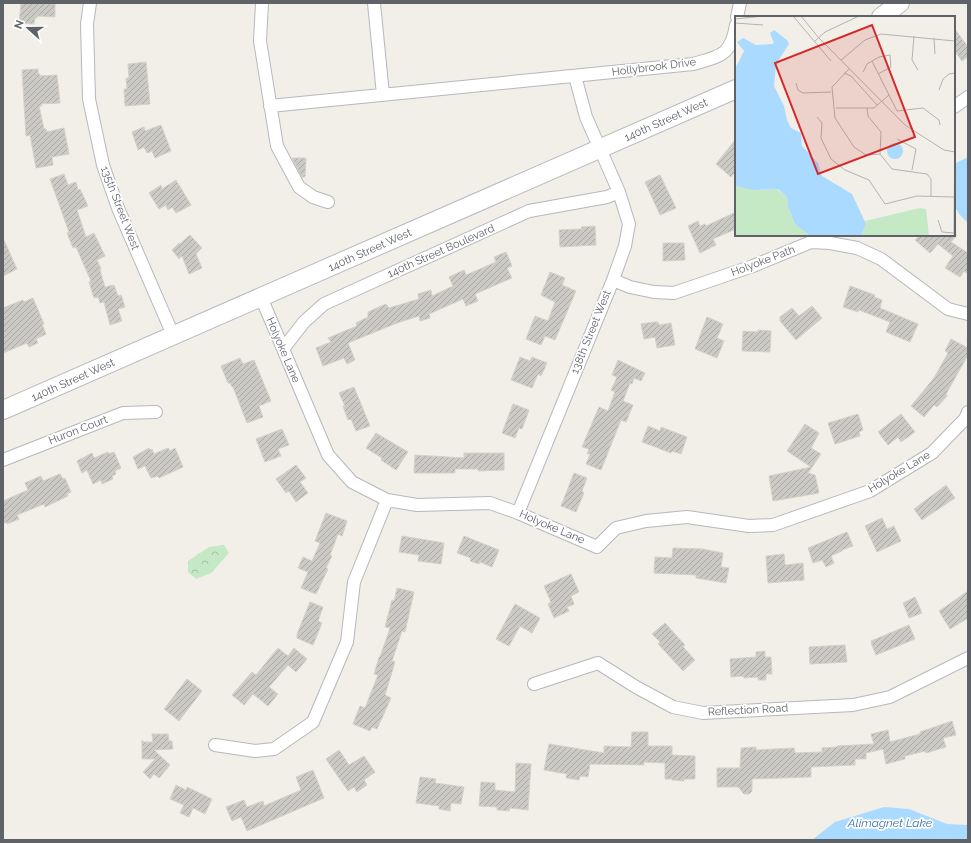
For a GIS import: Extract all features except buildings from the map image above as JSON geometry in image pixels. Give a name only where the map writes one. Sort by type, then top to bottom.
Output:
[{"type":"street","name":"135th Street West","points":[[90,3],[87,24],[90,99],[103,165],[118,208],[173,335]]},
{"type":"street","points":[[262,3],[260,41],[277,146],[299,187],[313,197],[328,202]]},
{"type":"street","points":[[374,3],[383,95]]},
{"type":"street","points":[[737,16],[740,3]]},
{"type":"street","points":[[882,16],[900,3]]},
{"type":"street","name":"Hollybrook Drive","points":[[270,106],[693,64],[719,56],[730,47],[735,29]]},
{"type":"street","name":"138th Street West","points":[[518,512],[613,280],[625,246],[629,224],[619,192],[586,118],[575,76]]},
{"type":"street","name":"140th Street West","points":[[3,410],[735,89]]},
{"type":"street","points":[[955,106],[968,96]]},
{"type":"street","name":"140th Street Boulevard","points":[[283,349],[304,322],[324,304],[529,211],[607,197],[619,192]]},
{"type":"street","name":"Holyoke Path","points":[[613,280],[630,287],[654,292],[674,293],[753,266],[810,239],[857,248],[881,259],[948,309],[968,314]]},
{"type":"street","name":"Holyoke Lane","points":[[261,297],[328,455],[352,482],[387,500],[417,505],[490,503],[518,512],[597,547],[616,528],[646,521],[687,517],[749,526],[773,525],[870,491],[932,453],[965,419],[968,412]]},
{"type":"street","name":"Huron Court","points":[[3,460],[123,412],[156,412]]},
{"type":"street","points":[[215,745],[255,751],[274,749],[312,722],[347,642],[354,582],[387,500]]},
{"type":"street","name":"Reflection Road","points":[[534,684],[598,663],[636,687],[674,707],[703,713],[853,705],[890,697],[968,658]]},
{"type":"green space","points":[[224,545],[229,553],[211,573],[196,579],[188,572],[188,561],[209,547]]},
{"type":"water","points":[[968,157],[968,223],[959,214],[955,207],[955,164]]},
{"type":"water","name":"Alimagnet Lake","points":[[884,807],[909,809],[947,824],[968,825],[968,840],[812,840],[835,822]]}]
